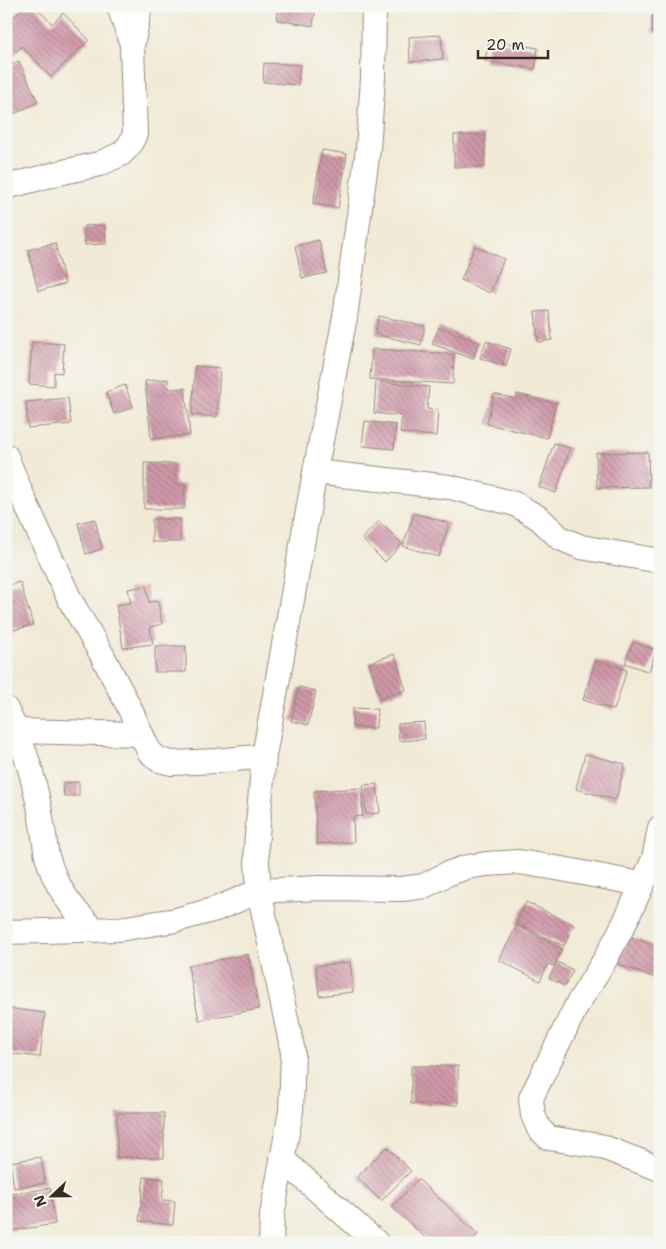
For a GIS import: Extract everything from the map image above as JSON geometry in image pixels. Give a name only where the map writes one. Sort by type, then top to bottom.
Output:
[{"type":"street","points":[[119,6],[132,46]]},
{"type":"street","points":[[6,188],[99,164],[121,154],[129,146],[136,134],[132,46],[140,6]]},
{"type":"street","points":[[271,1243],[272,1215],[291,1111],[293,1052],[259,891],[256,847],[264,756],[345,317],[368,148],[373,78],[374,6]]},
{"type":"street","points":[[6,456],[70,600],[101,653],[149,751],[159,760],[172,763],[264,756]]},
{"type":"street","points":[[315,472],[450,487],[515,504],[539,518],[560,538],[581,547],[660,561]]},
{"type":"street","points":[[6,708],[17,731],[32,774],[52,871],[60,890],[80,917],[95,930]]},
{"type":"street","points":[[17,731],[140,734]]},
{"type":"street","points":[[660,828],[654,859],[624,924],[577,1006],[531,1098],[533,1114],[539,1128],[549,1138],[600,1146],[660,1169]]},
{"type":"street","points":[[6,932],[120,929],[176,920],[216,909],[259,891],[319,888],[402,889],[424,886],[447,874],[467,867],[486,864],[518,862],[641,884]]},
{"type":"street","points":[[282,1160],[376,1243]]},
{"type":"building","points":[[25,6],[35,6],[52,24],[63,13],[89,40],[51,77],[22,46],[11,57],[6,52],[6,24]]},
{"type":"building","points":[[279,6],[316,6],[313,26],[277,20]]},
{"type":"building","points":[[652,16],[660,16],[660,33],[652,33]]},
{"type":"building","points":[[441,35],[443,59],[410,62],[409,37]]},
{"type":"building","points":[[489,40],[538,48],[535,69],[485,61]]},
{"type":"building","points":[[19,61],[38,102],[6,118],[6,67]]},
{"type":"building","points":[[264,63],[300,65],[298,85],[263,82]]},
{"type":"building","points":[[454,135],[485,135],[485,167],[454,167]]},
{"type":"building","points":[[322,150],[347,154],[338,208],[313,204]]},
{"type":"building","points":[[105,225],[106,244],[85,245],[84,226]]},
{"type":"building","points":[[319,240],[327,273],[302,278],[295,246]]},
{"type":"building","points":[[55,243],[65,284],[38,291],[28,250]]},
{"type":"building","points":[[475,246],[504,259],[490,293],[461,280]]},
{"type":"building","points":[[549,311],[552,340],[538,342],[535,312]]},
{"type":"building","points":[[379,316],[425,326],[421,345],[375,334]]},
{"type":"building","points":[[439,327],[479,342],[473,359],[432,344]]},
{"type":"building","points":[[486,341],[511,349],[506,366],[480,358]]},
{"type":"building","points":[[32,342],[64,344],[62,373],[54,372],[54,386],[29,384]]},
{"type":"building","points":[[372,349],[454,354],[453,384],[370,379]]},
{"type":"building","points":[[195,366],[220,368],[217,417],[192,415]]},
{"type":"building","points":[[168,379],[169,389],[185,388],[190,435],[151,439],[145,381]]},
{"type":"building","points":[[376,381],[429,387],[427,409],[438,410],[436,436],[400,433],[402,416],[374,413]]},
{"type":"building","points":[[125,385],[133,407],[114,414],[106,392]]},
{"type":"building","points":[[494,394],[516,399],[517,394],[556,403],[547,438],[487,424]]},
{"type":"building","points":[[68,398],[71,424],[28,428],[26,402]]},
{"type":"building","points":[[365,421],[396,425],[394,449],[362,446]]},
{"type":"building","points":[[554,443],[570,448],[556,493],[539,487]]},
{"type":"building","points":[[648,452],[649,487],[597,488],[596,453]]},
{"type":"building","points":[[144,463],[175,464],[175,484],[185,485],[184,509],[144,509]]},
{"type":"building","points":[[414,513],[449,523],[439,557],[403,546]]},
{"type":"building","points":[[95,519],[102,549],[86,554],[78,523]]},
{"type":"building","points":[[152,519],[180,519],[180,542],[152,542]]},
{"type":"building","points":[[379,521],[402,544],[385,562],[362,539]]},
{"type":"building","points":[[20,582],[33,625],[6,632],[6,586]]},
{"type":"building","points":[[146,586],[149,602],[158,601],[162,624],[150,627],[153,644],[123,648],[116,605],[131,603],[128,589]]},
{"type":"building","points":[[633,642],[656,650],[649,672],[625,663]]},
{"type":"building","points":[[155,646],[186,646],[186,672],[155,672]]},
{"type":"building","points":[[394,654],[406,690],[380,698],[369,663]]},
{"type":"building","points":[[596,660],[627,670],[614,710],[583,700]]},
{"type":"building","points":[[299,687],[316,691],[308,725],[291,721]]},
{"type":"building","points":[[353,708],[377,709],[376,728],[352,727]]},
{"type":"building","points":[[424,722],[425,739],[399,741],[398,724]]},
{"type":"building","points":[[585,754],[625,764],[616,800],[576,789]]},
{"type":"building","points":[[79,782],[79,796],[64,796],[63,783]]},
{"type":"building","points":[[377,784],[380,813],[366,814],[363,785]]},
{"type":"building","points":[[361,788],[363,816],[353,817],[354,842],[317,844],[314,791]]},
{"type":"building","points":[[526,902],[574,925],[564,946],[516,924]]},
{"type":"building","points":[[517,925],[562,949],[554,966],[548,964],[540,981],[499,960]]},
{"type":"building","points":[[629,936],[660,948],[660,980],[618,964]]},
{"type":"building","points":[[248,954],[259,1009],[199,1020],[188,966]]},
{"type":"building","points":[[350,962],[353,992],[319,996],[316,966]]},
{"type":"building","points":[[557,962],[573,970],[565,986],[549,978]]},
{"type":"building","points":[[6,1008],[45,1013],[40,1057],[6,1053]]},
{"type":"building","points":[[411,1066],[458,1066],[458,1105],[411,1104]]},
{"type":"building","points":[[117,1113],[164,1113],[164,1158],[117,1157]]},
{"type":"building","points":[[387,1147],[411,1171],[381,1201],[357,1177]]},
{"type":"building","points":[[41,1157],[45,1183],[14,1188],[10,1162]]},
{"type":"building","points":[[144,1177],[164,1179],[162,1200],[175,1201],[173,1225],[139,1221]]},
{"type":"building","points":[[418,1179],[478,1234],[470,1243],[431,1243],[392,1207]]},
{"type":"building","points":[[50,1188],[55,1224],[10,1231],[6,1209],[6,1195]]}]
